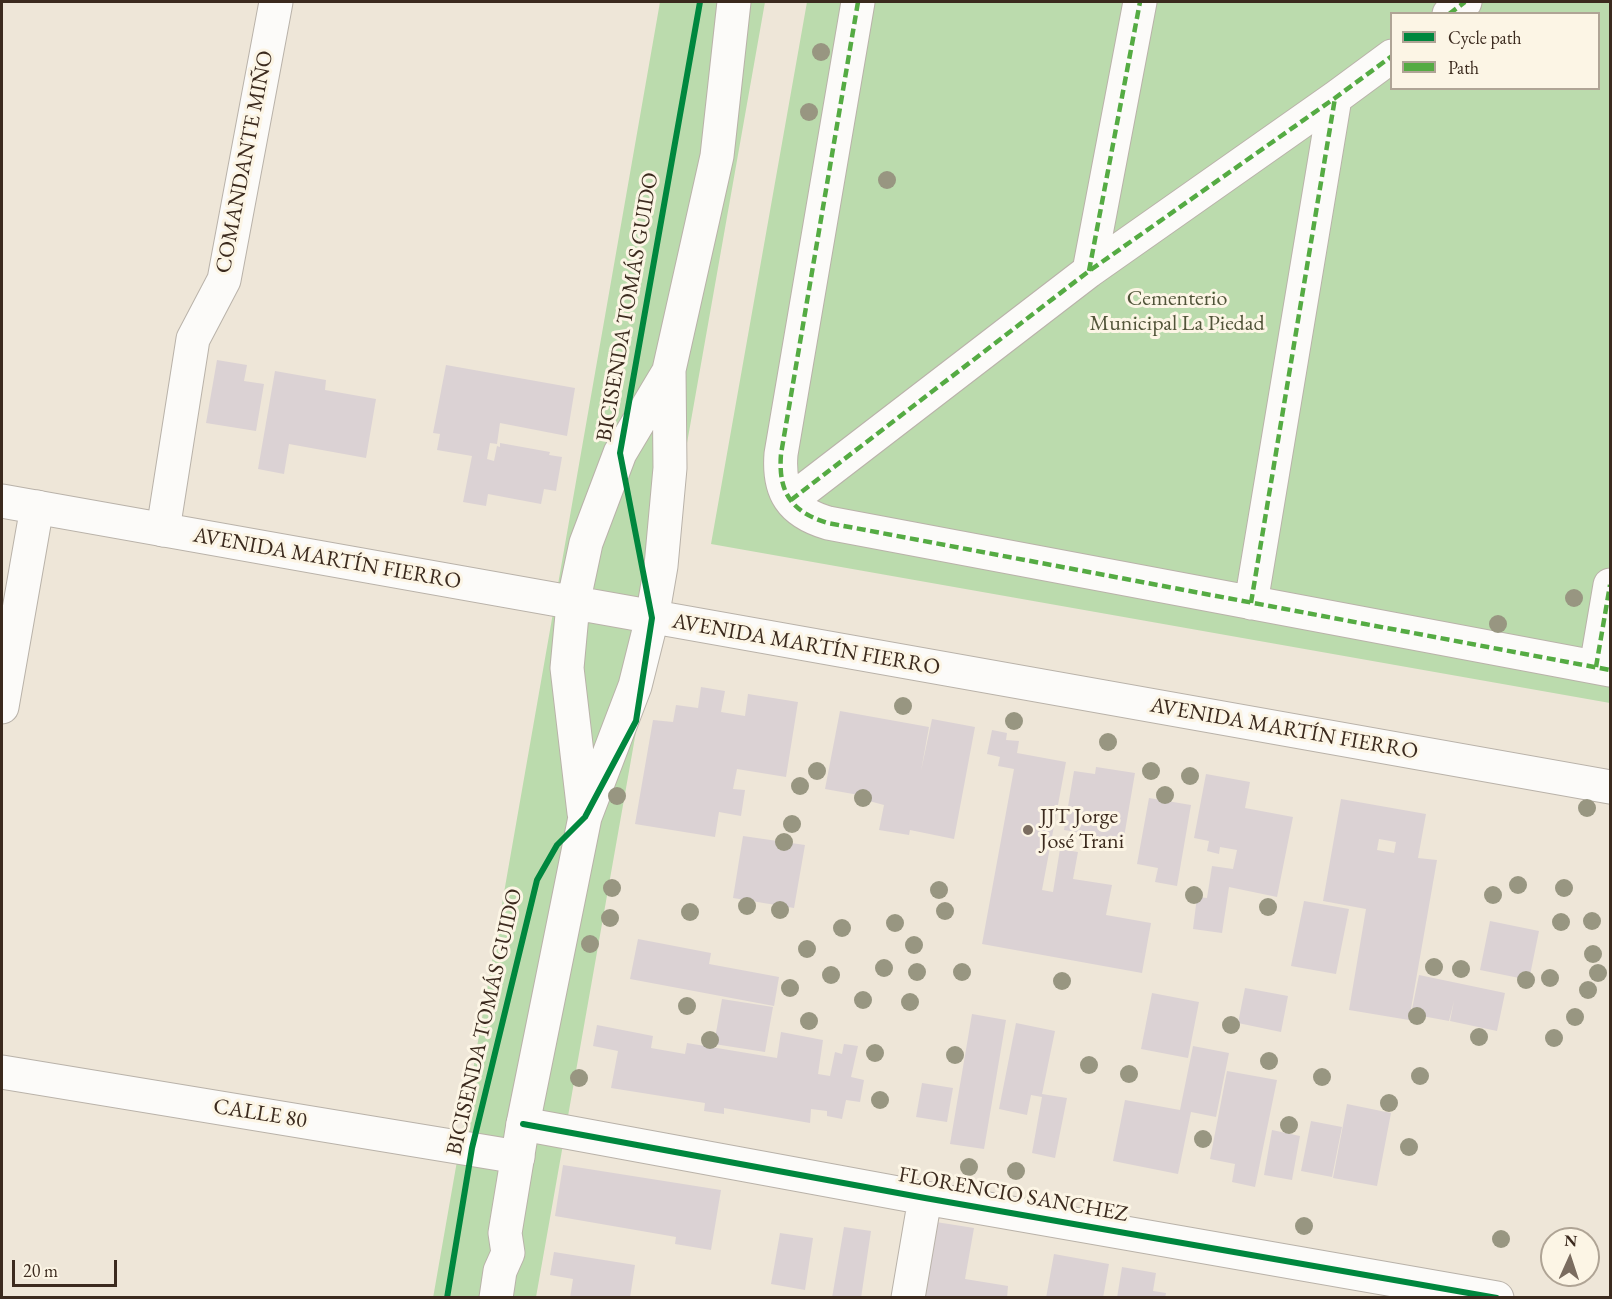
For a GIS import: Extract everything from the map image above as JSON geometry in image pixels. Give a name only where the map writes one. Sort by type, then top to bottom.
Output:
[{"type":"street","name":"COMANDANTE MIÑO","points":[[163,530],[193,339],[224,280],[276,2]]},
{"type":"street","points":[[498,1284],[508,1253],[505,1233],[518,1157],[585,818],[635,686],[652,618],[661,566],[670,468],[669,370],[717,156],[734,2]]},
{"type":"street","points":[[858,2],[782,444],[780,472],[784,491],[795,506],[810,518],[1603,669],[1611,585]]},
{"type":"street","points":[[1089,271],[1140,2]]},
{"type":"street","points":[[1452,12],[1465,2]]},
{"type":"street","points":[[791,500],[1089,271],[1390,57]]},
{"type":"street","points":[[1251,603],[1335,98]]},
{"type":"street","points":[[585,818],[567,668],[573,604],[586,543],[620,453],[669,370]]},
{"type":"street","name":"AVENIDA MARTÍN FIERRO","points":[[2,501],[1611,787]]},
{"type":"street","points":[[2,707],[37,507]]},
{"type":"street","name":"CALLE 80","points":[[2,1072],[518,1157]]},
{"type":"street","name":"FLORENCIO SANCHEZ","points":[[524,1124],[925,1198],[1497,1298]]},
{"type":"street","points":[[908,1298],[925,1198]]},
{"type":"green space","points":[[660,2],[765,2],[536,1297],[433,1298]]},
{"type":"green space","name":"Cementerio Municipal La Piedad","points":[[807,2],[1610,2],[1610,703],[711,544]]},
{"type":"building","points":[[217,360],[247,365],[244,381],[264,384],[256,431],[206,423]]},
{"type":"building","points":[[446,365],[575,388],[567,436],[500,423],[497,444],[490,443],[487,459],[494,461],[497,446],[500,447],[500,443],[550,452],[549,455],[562,457],[556,491],[544,489],[541,504],[488,494],[486,506],[463,502],[472,456],[437,450],[440,434],[433,433]]},
{"type":"building","points":[[275,371],[326,380],[325,390],[376,399],[366,458],[289,444],[284,474],[258,469]]},
{"type":"building","points":[[701,687],[725,691],[721,712],[745,716],[748,694],[798,702],[786,777],[737,769],[733,789],[745,790],[741,816],[719,812],[715,837],[635,824],[653,720],[673,722],[676,705],[698,708]]},
{"type":"building","points":[[840,711],[929,727],[921,771],[932,719],[975,727],[954,839],[910,830],[909,835],[879,830],[884,805],[869,801],[870,797],[825,789]]},
{"type":"building","points":[[992,730],[1007,733],[1006,740],[1019,741],[1017,753],[1066,762],[1042,890],[1053,892],[1060,849],[1078,852],[1073,879],[1112,885],[1106,915],[1151,923],[1142,973],[982,944],[1014,769],[998,766],[1000,757],[987,754]]},
{"type":"building","points":[[1096,767],[1135,773],[1123,843],[1064,830],[1074,771],[1095,774]]},
{"type":"building","points":[[1206,774],[1250,782],[1245,808],[1293,817],[1277,897],[1229,887],[1222,933],[1193,929],[1197,897],[1207,898],[1212,866],[1233,869],[1237,850],[1220,847],[1219,854],[1207,851],[1209,841],[1194,838]]},
{"type":"building","points":[[1149,798],[1191,805],[1177,886],[1155,882],[1158,868],[1137,864]]},
{"type":"building","points":[[1341,799],[1426,814],[1418,858],[1437,860],[1409,1020],[1349,1010],[1366,909],[1323,901]],"holes":[[[1379,839],[1396,842],[1394,853],[1377,850]]]},
{"type":"building","points":[[743,836],[805,845],[794,908],[733,898]]},
{"type":"building","points":[[1304,901],[1349,909],[1336,974],[1291,966]]},
{"type":"building","points":[[1490,921],[1539,931],[1529,980],[1480,970]]},
{"type":"building","points":[[638,939],[711,953],[709,964],[779,977],[774,1006],[630,979]]},
{"type":"building","points":[[1419,975],[1505,993],[1497,1031],[1450,1021],[1454,1001],[1449,1021],[1411,1014]]},
{"type":"building","points":[[1245,988],[1288,996],[1281,1032],[1238,1023]]},
{"type":"building","points":[[1152,993],[1199,1002],[1188,1058],[1141,1049]]},
{"type":"building","points":[[722,999],[773,1007],[765,1052],[714,1044]]},
{"type":"building","points":[[972,1014],[1006,1020],[984,1149],[950,1144]]},
{"type":"building","points":[[1016,1023],[1055,1031],[1042,1094],[1067,1098],[1055,1158],[1032,1153],[1042,1097],[1031,1095],[1027,1115],[999,1109]]},
{"type":"building","points":[[597,1025],[653,1036],[651,1048],[685,1054],[687,1043],[777,1058],[781,1032],[823,1040],[818,1074],[830,1076],[835,1052],[842,1054],[844,1044],[858,1046],[851,1077],[864,1080],[860,1102],[846,1100],[842,1119],[827,1116],[827,1111],[811,1109],[810,1123],[724,1108],[724,1114],[704,1111],[705,1103],[611,1088],[618,1051],[593,1046]]},
{"type":"building","points":[[1193,1046],[1229,1053],[1216,1117],[1191,1112],[1178,1174],[1113,1161],[1125,1100],[1180,1110]]},
{"type":"building","points":[[1227,1071],[1277,1080],[1255,1187],[1232,1182],[1235,1164],[1210,1159]]},
{"type":"building","points":[[922,1083],[953,1088],[947,1122],[916,1117]]},
{"type":"building","points":[[1347,1104],[1391,1113],[1377,1186],[1333,1178]]},
{"type":"building","points":[[1311,1121],[1342,1127],[1332,1177],[1301,1171]]},
{"type":"building","points":[[1272,1130],[1300,1136],[1292,1180],[1264,1175]]},
{"type":"building","points":[[563,1165],[721,1190],[711,1250],[675,1244],[676,1237],[555,1216]]},
{"type":"building","points":[[936,1222],[974,1228],[965,1279],[1008,1286],[1007,1298],[924,1298]]},
{"type":"building","points":[[844,1227],[871,1231],[861,1298],[832,1298]]},
{"type":"building","points":[[780,1233],[813,1238],[805,1290],[771,1284]]},
{"type":"building","points":[[554,1252],[635,1265],[630,1298],[570,1298],[573,1279],[550,1275]]},
{"type":"building","points":[[1054,1254],[1109,1264],[1103,1298],[1046,1298]]},
{"type":"building","points":[[1122,1267],[1156,1273],[1153,1291],[1166,1293],[1165,1298],[1117,1298]]},
{"type":"marked path","points":[[858,2],[781,454],[785,490],[789,499],[796,506],[805,513],[828,523],[1610,670]]},
{"type":"marked path","points":[[1089,271],[1140,2]]},
{"type":"marked path","points":[[1452,12],[1465,2]]},
{"type":"marked path","points":[[791,500],[1089,271],[1390,57]]},
{"type":"marked path","points":[[1251,603],[1335,98]]},
{"type":"marked path","points":[[1596,667],[1610,585]]},
{"type":"cycle path","name":"BICISENDA TOMÁS GUIDO","points":[[447,1298],[472,1148],[537,880],[557,845],[585,817],[636,721],[652,618],[620,453],[700,2]]},
{"type":"cycle path","points":[[523,1124],[925,1198],[1497,1298]]},
{"type":"place","name":"JJT Jorge José Trani","points":[[1028,830]]}]
